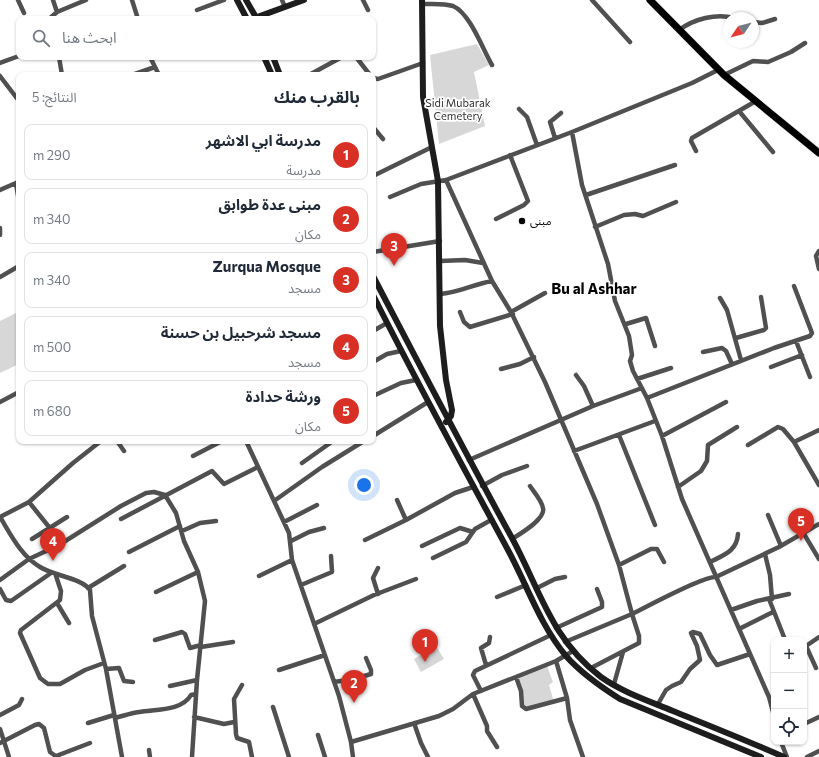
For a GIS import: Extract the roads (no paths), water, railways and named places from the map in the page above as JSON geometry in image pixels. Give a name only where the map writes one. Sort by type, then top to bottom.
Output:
[{"type":"main road","points":[[237,0],[245,16]]},
{"type":"main road","points":[[246,0],[254,16]]},
{"type":"main road","points":[[262,16],[304,0]]},
{"type":"main road","points":[[650,0],[718,70],[819,153]]},
{"type":"main road","points":[[422,2],[423,97],[438,181],[441,344],[452,410],[448,421],[440,425]]},
{"type":"main road","points":[[265,60],[271,72]]},
{"type":"main road","points":[[274,60],[279,72]]},
{"type":"main road","points":[[376,282],[482,486],[512,538],[556,628],[565,642],[591,668],[614,684],[783,756]]},
{"type":"main road","points":[[376,301],[416,380],[526,585],[550,635],[566,656],[600,686],[620,699],[761,757]]},
{"type":"street","points":[[18,0],[24,13]]},
{"type":"street","points":[[53,0],[57,12]]},
{"type":"street","points":[[52,16],[57,12],[86,0]]},
{"type":"street","points":[[132,0],[137,16]]},
{"type":"street","points":[[197,10],[224,0]]},
{"type":"street","points":[[282,0],[285,7]]},
{"type":"street","points":[[363,0],[368,10]]},
{"type":"street","points":[[592,0],[630,42]]},
{"type":"street","points":[[422,2],[455,7],[470,23],[492,65]]},
{"type":"street","points":[[679,30],[692,22],[718,16],[723,17]]},
{"type":"street","points":[[759,23],[775,20]]},
{"type":"street","points":[[724,75],[753,61],[765,62],[776,59],[805,43]]},
{"type":"street","points":[[0,62],[16,57]]},
{"type":"street","points":[[60,60],[62,72]]},
{"type":"street","points":[[152,60],[158,72]]},
{"type":"street","points":[[314,72],[336,60]]},
{"type":"street","points":[[358,60],[368,72]]},
{"type":"street","points":[[376,79],[422,63]]},
{"type":"street","points":[[141,72],[155,67]]},
{"type":"street","points":[[390,197],[421,184],[446,180],[572,132],[692,83],[718,70]]},
{"type":"street","points":[[0,76],[16,97]]},
{"type":"street","points":[[696,151],[690,141],[692,138],[756,101]]},
{"type":"street","points":[[519,109],[527,117],[537,145]]},
{"type":"street","points":[[739,111],[773,152]]},
{"type":"street","points":[[555,138],[550,122],[561,113]]},
{"type":"street","points":[[376,131],[383,139]]},
{"type":"street","points":[[572,132],[582,185],[608,264],[615,301],[626,324],[630,345],[630,361],[662,436],[678,487],[769,697],[772,709]]},
{"type":"street","points":[[376,175],[432,148]]},
{"type":"street","points":[[496,219],[524,205],[528,201],[510,155]]},
{"type":"street","points":[[586,195],[675,165]]},
{"type":"street","points":[[446,180],[483,263],[492,281],[512,313],[534,357],[597,504],[619,565],[640,641],[623,652],[591,668]]},
{"type":"street","points":[[0,190],[16,183]]},
{"type":"street","points":[[595,227],[624,215],[635,214],[643,216],[676,202]]},
{"type":"street","points":[[0,228],[0,235]]},
{"type":"street","points":[[376,252],[440,241]]},
{"type":"street","points":[[819,251],[816,256],[819,269]]},
{"type":"street","points":[[440,261],[465,260],[483,263]]},
{"type":"street","points":[[0,277],[16,268]]},
{"type":"street","points":[[440,294],[450,294],[478,283],[492,281]]},
{"type":"street","points":[[647,398],[742,360],[810,336],[812,333],[794,286]]},
{"type":"street","points":[[460,312],[464,322],[470,327],[512,313],[545,293]]},
{"type":"street","points":[[736,338],[764,330],[766,328],[761,297]]},
{"type":"street","points":[[720,298],[727,310],[742,360]]},
{"type":"street","points":[[626,324],[646,318],[655,346]]},
{"type":"street","points":[[376,329],[387,323]]},
{"type":"street","points":[[796,341],[810,378]]},
{"type":"street","points":[[704,352],[722,348],[726,351],[732,364]]},
{"type":"street","points":[[376,360],[388,354],[402,351]]},
{"type":"street","points":[[771,367],[802,355]]},
{"type":"street","points":[[501,369],[520,364],[534,357]]},
{"type":"street","points":[[637,378],[671,368]]},
{"type":"street","points":[[576,375],[584,386],[592,406]]},
{"type":"street","points":[[376,395],[401,383],[416,380]]},
{"type":"street","points":[[469,460],[592,406],[642,388]]},
{"type":"street","points":[[0,402],[16,394]]},
{"type":"street","points":[[376,434],[428,402]]},
{"type":"street","points":[[662,436],[726,402]]},
{"type":"street","points":[[574,451],[655,421]]},
{"type":"street","points":[[678,487],[701,472],[707,461],[708,445],[737,427]]},
{"type":"street","points":[[748,445],[778,427],[783,429],[794,442],[819,485]]},
{"type":"street","points":[[794,442],[819,430]]},
{"type":"street","points":[[620,434],[655,525]]},
{"type":"street","points":[[97,444],[29,502],[0,517],[14,540],[29,559],[56,576],[69,578],[88,588],[91,596],[92,616],[106,669],[122,757]]},
{"type":"street","points":[[119,444],[124,451]]},
{"type":"street","points":[[193,456],[216,444]]},
{"type":"street","points":[[247,444],[284,522],[291,541],[290,551],[292,560],[334,682],[351,742],[353,757]]},
{"type":"street","points":[[302,463],[329,444]]},
{"type":"street","points":[[274,501],[322,467],[359,444]]},
{"type":"street","points":[[482,486],[502,475],[527,466]]},
{"type":"street","points":[[121,519],[212,472],[224,484],[258,467]]},
{"type":"street","points":[[512,538],[531,527],[543,512],[543,507],[530,486]]},
{"type":"street","points":[[364,540],[406,520],[455,493],[473,487]]},
{"type":"street","points":[[0,580],[29,559],[59,545],[121,506],[146,493],[154,492],[165,495],[176,513],[198,572],[205,604],[197,680],[192,757]]},
{"type":"street","points":[[397,500],[406,520]]},
{"type":"street","points":[[29,502],[50,527]]},
{"type":"street","points":[[284,522],[317,505]]},
{"type":"street","points":[[768,515],[781,546]]},
{"type":"street","points":[[32,539],[67,517]]},
{"type":"street","points":[[433,558],[466,542],[470,539],[473,532],[491,520]]},
{"type":"street","points":[[129,552],[181,528],[216,521]]},
{"type":"street","points":[[565,642],[632,614],[709,577],[716,577],[781,546],[819,524]]},
{"type":"street","points":[[291,541],[309,532],[324,528]]},
{"type":"street","points":[[422,546],[460,528],[473,532]]},
{"type":"street","points":[[710,562],[733,550],[738,534]]},
{"type":"street","points":[[804,534],[819,559]]},
{"type":"street","points":[[619,565],[651,549],[657,549],[664,562]]},
{"type":"street","points":[[765,554],[770,575],[773,612],[784,637]]},
{"type":"street","points":[[301,585],[332,572],[331,556]]},
{"type":"street","points":[[259,576],[292,560]]},
{"type":"street","points":[[88,588],[124,566]]},
{"type":"street","points":[[378,568],[373,578],[378,594]]},
{"type":"street","points":[[156,592],[198,572]]},
{"type":"street","points":[[0,589],[6,600],[11,601],[51,573]]},
{"type":"street","points":[[56,576],[62,596],[57,602],[21,630],[20,634],[44,682],[51,685],[60,684],[85,670],[104,663]]},
{"type":"street","points":[[537,588],[565,576]]},
{"type":"street","points":[[314,624],[378,594],[416,579]]},
{"type":"street","points":[[497,598],[526,585]]},
{"type":"street","points":[[556,628],[602,607],[602,602],[597,589]]},
{"type":"street","points":[[731,610],[757,601],[789,594]]},
{"type":"street","points":[[57,602],[69,623]]},
{"type":"street","points":[[739,629],[773,612]]},
{"type":"street","points":[[155,640],[182,632],[185,634],[190,648],[233,642]]},
{"type":"street","points":[[658,704],[666,690],[681,682],[690,669],[700,660],[697,646],[691,633],[693,632],[700,634],[710,655],[717,665],[750,654]]},
{"type":"street","points":[[481,691],[473,675],[475,671],[550,635]]},
{"type":"street","points":[[486,665],[481,650],[489,643],[490,637]]},
{"type":"street","points":[[816,668],[806,646],[819,637]]},
{"type":"street","points":[[351,742],[414,723],[453,709],[473,694],[556,661],[573,651]]},
{"type":"street","points":[[614,684],[623,652]]},
{"type":"street","points":[[279,670],[325,655]]},
{"type":"street","points":[[334,682],[354,679],[371,674],[366,658]]},
{"type":"street","points":[[556,661],[567,698],[570,720],[582,757]]},
{"type":"street","points":[[106,669],[118,668],[124,681],[133,682]]},
{"type":"street","points":[[516,677],[521,691],[522,706],[526,710],[567,698]]},
{"type":"street","points":[[170,686],[197,680]]},
{"type":"street","points":[[242,685],[234,698],[234,722],[236,737],[249,742],[252,757]]},
{"type":"street","points":[[88,723],[173,707],[187,702],[191,695],[196,694]]},
{"type":"street","points":[[473,694],[487,726],[487,731],[497,747]]},
{"type":"street","points":[[0,715],[19,705],[22,699]]},
{"type":"street","points":[[273,707],[289,757]]},
{"type":"street","points":[[194,717],[224,724],[234,722]]},
{"type":"street","points":[[807,723],[819,717]]},
{"type":"street","points":[[414,723],[428,757]]},
{"type":"street","points":[[2,742],[35,724],[39,724],[44,728],[50,752],[56,757],[90,743]]},
{"type":"street","points":[[0,729],[2,742],[9,757]]},
{"type":"street","points":[[318,735],[325,757]]},
{"type":"street","points":[[782,745],[783,756]]},
{"type":"street","points":[[782,745],[783,756]]},
{"type":"street","points":[[149,750],[150,757]]},
{"type":"street","points":[[807,757],[819,750]]},
{"type":"place","name":"مبنى","points":[[522,221]]},
{"type":"place","name":"Zurqua Mosque","points":[[394,266]]},
{"type":"place","name":"ورشة حدادة","points":[[801,541]]},
{"type":"place","name":"مسجد شرحبيل بن حسنة","points":[[53,561]]},
{"type":"place","name":"مدرسة ابي الاشهر","points":[[425,662]]},
{"type":"place","name":"مبنى عدة طوابق","points":[[354,703]]},
{"type":"district","name":"Bu al Ashhar","points":[[594,289]]},
{"type":"park label","name":"Sidi Mubarak Cemetery","points":[[458,109]]}]
